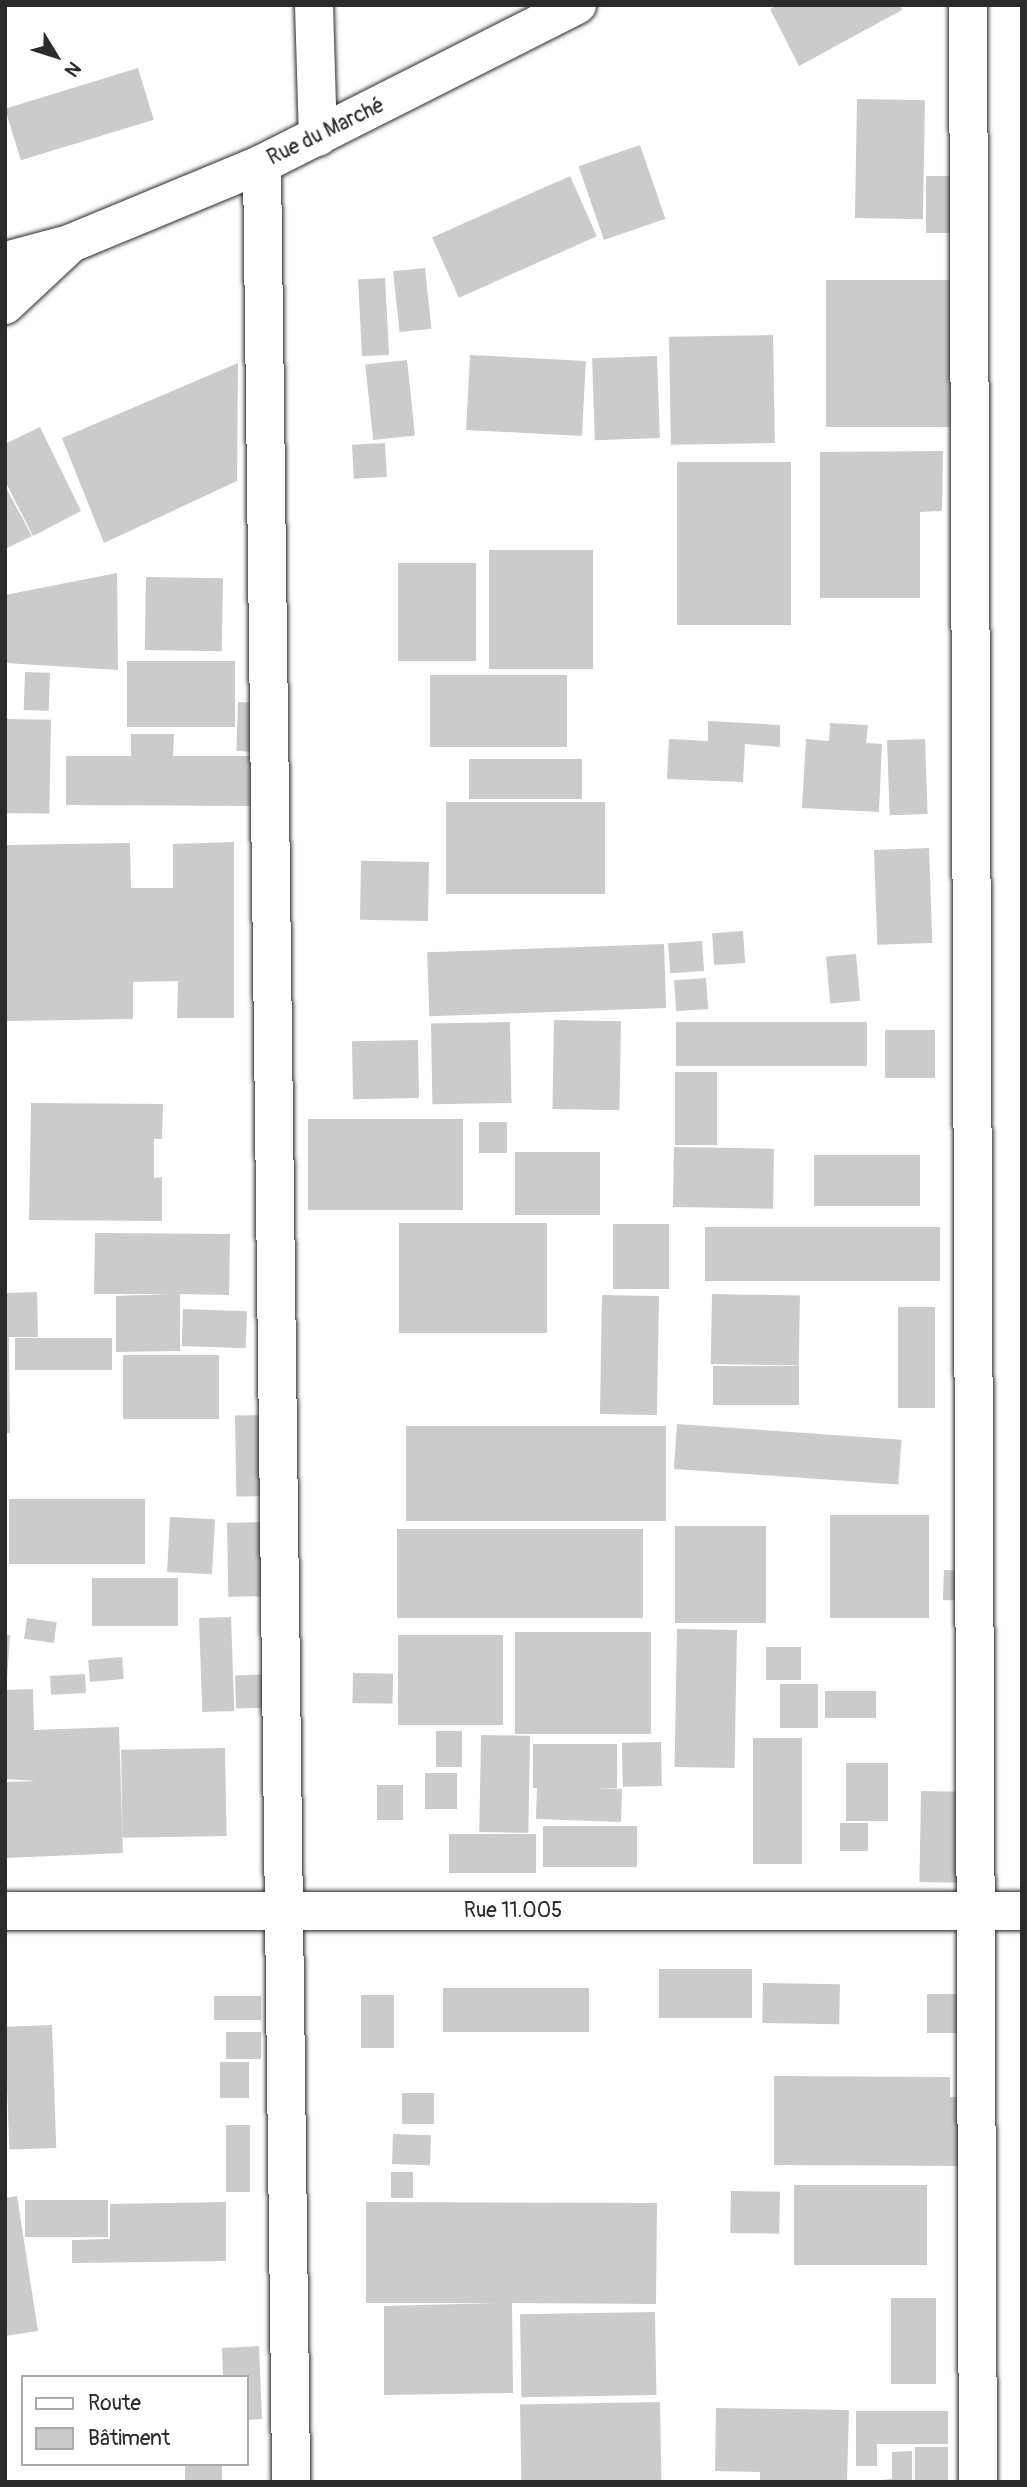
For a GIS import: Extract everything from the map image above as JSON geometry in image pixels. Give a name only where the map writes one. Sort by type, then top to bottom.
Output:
[{"type":"street","points":[[314,5],[318,137]]},
{"type":"street","name":"Rue du Marché","points":[[5,261],[69,244],[262,164],[577,5]]},
{"type":"street","points":[[968,5],[978,2482]]},
{"type":"street","points":[[262,164],[291,2482]]},
{"type":"street","name":"Rue du Marché","points":[[5,305],[69,244]]},
{"type":"street","name":"Rue 11.005","points":[[5,1911],[1022,1911]]},
{"type":"building","points":[[777,5],[900,5],[902,10],[799,66],[770,9]]},
{"type":"building","points":[[138,68],[154,120],[21,160],[5,109]]},
{"type":"building","points":[[857,99],[925,100],[923,219],[855,218]]},
{"type":"building","points":[[640,145],[665,219],[604,240],[579,166]]},
{"type":"building","points":[[570,176],[597,236],[459,298],[432,237]]},
{"type":"building","points":[[926,176],[967,176],[967,233],[926,233]]},
{"type":"building","points":[[425,268],[431,329],[400,332],[393,271]]},
{"type":"building","points":[[385,278],[389,355],[362,356],[358,279]]},
{"type":"building","points":[[826,280],[961,280],[961,427],[826,427]]},
{"type":"building","points":[[773,335],[775,443],[671,445],[669,337]]},
{"type":"building","points":[[470,355],[586,361],[582,436],[466,430]]},
{"type":"building","points":[[657,356],[660,438],[595,440],[592,358]]},
{"type":"building","points":[[407,360],[415,436],[373,440],[365,364]]},
{"type":"building","points":[[238,363],[237,481],[104,543],[62,438]]},
{"type":"building","points":[[40,427],[81,511],[33,536],[5,481],[5,444]]},
{"type":"building","points":[[385,443],[387,477],[354,479],[352,445]]},
{"type":"building","points":[[943,451],[942,511],[920,512],[920,598],[820,598],[820,452]]},
{"type":"building","points":[[677,462],[791,462],[791,625],[677,625]]},
{"type":"building","points":[[5,486],[32,536],[5,549]]},
{"type":"building","points":[[489,550],[593,550],[593,669],[489,669]]},
{"type":"building","points":[[398,563],[476,563],[476,661],[398,661]]},
{"type":"building","points":[[117,573],[118,670],[5,663],[5,595]]},
{"type":"building","points":[[146,577],[223,578],[222,651],[145,650]]},
{"type":"building","points":[[127,661],[235,661],[235,727],[127,727]]},
{"type":"building","points":[[25,672],[50,673],[49,711],[24,710]]},
{"type":"building","points":[[430,675],[567,675],[567,747],[430,747]]},
{"type":"building","points":[[238,702],[275,703],[273,752],[236,751]]},
{"type":"building","points":[[5,719],[51,720],[49,814],[5,813]]},
{"type":"building","points":[[708,721],[780,725],[780,747],[745,744],[743,782],[667,779],[669,739],[708,741]]},
{"type":"building","points":[[830,723],[868,725],[866,743],[882,744],[879,812],[802,808],[806,739],[829,741]]},
{"type":"building","points":[[131,734],[174,734],[173,756],[250,756],[250,806],[66,805],[66,756],[131,756]]},
{"type":"building","points":[[925,739],[928,814],[890,815],[887,740]]},
{"type":"building","points":[[469,759],[582,759],[582,799],[469,799]]},
{"type":"building","points":[[446,802],[605,802],[605,894],[446,894]]},
{"type":"building","points":[[234,842],[234,1018],[177,1018],[178,981],[133,982],[133,1019],[7,1021],[6,845],[130,843],[131,888],[173,888],[173,844]]},
{"type":"building","points":[[929,848],[932,943],[877,945],[874,850]]},
{"type":"building","points":[[361,861],[429,862],[428,921],[360,920]]},
{"type":"building","points":[[743,931],[745,963],[714,965],[712,933]]},
{"type":"building","points":[[702,941],[704,971],[670,973],[668,943]]},
{"type":"building","points":[[664,944],[666,1008],[429,1016],[427,952]]},
{"type":"building","points":[[856,954],[860,1001],[830,1003],[826,957]]},
{"type":"building","points":[[706,978],[708,1009],[676,1011],[674,980]]},
{"type":"building","points":[[554,1020],[621,1021],[619,1110],[552,1109]]},
{"type":"building","points":[[510,1022],[511,1103],[432,1104],[431,1023]]},
{"type":"building","points":[[676,1022],[867,1022],[867,1066],[676,1066]]},
{"type":"building","points":[[885,1030],[935,1030],[935,1078],[885,1078]]},
{"type":"building","points":[[418,1040],[419,1098],[353,1099],[352,1041]]},
{"type":"building","points":[[675,1072],[717,1072],[717,1145],[675,1145]]},
{"type":"building","points":[[31,1103],[163,1104],[162,1139],[154,1139],[154,1178],[162,1177],[162,1221],[29,1220]]},
{"type":"building","points":[[308,1119],[463,1119],[463,1210],[308,1210]]},
{"type":"building","points":[[479,1122],[507,1122],[507,1153],[479,1153]]},
{"type":"building","points":[[674,1147],[774,1149],[773,1209],[673,1207]]},
{"type":"building","points":[[515,1152],[600,1152],[600,1215],[515,1215]]},
{"type":"building","points":[[814,1155],[920,1155],[920,1206],[814,1206]]},
{"type":"building","points":[[399,1223],[547,1223],[547,1333],[399,1333]]},
{"type":"building","points":[[613,1224],[669,1224],[669,1289],[613,1289]]},
{"type":"building","points":[[705,1227],[940,1227],[940,1281],[705,1281]]},
{"type":"building","points":[[95,1233],[230,1234],[229,1295],[180,1294],[180,1351],[116,1352],[116,1296],[170,1294],[94,1294]]},
{"type":"building","points":[[37,1292],[38,1337],[9,1337],[10,1433],[5,1433],[5,1293]]},
{"type":"building","points":[[712,1294],[800,1296],[799,1366],[711,1364]]},
{"type":"building","points":[[602,1295],[659,1296],[657,1415],[600,1414]]},
{"type":"building","points":[[898,1307],[935,1307],[935,1408],[898,1408]]},
{"type":"building","points":[[183,1309],[247,1311],[246,1348],[182,1346]]},
{"type":"building","points":[[15,1338],[112,1338],[112,1370],[15,1370]]},
{"type":"building","points":[[123,1355],[219,1355],[219,1419],[123,1419]]},
{"type":"building","points":[[713,1366],[799,1366],[799,1405],[713,1405]]},
{"type":"building","points":[[270,1415],[271,1496],[236,1497],[235,1416]]},
{"type":"building","points":[[677,1424],[901,1440],[898,1485],[674,1469]]},
{"type":"building","points":[[406,1426],[666,1426],[666,1521],[406,1521]]},
{"type":"building","points":[[9,1499],[145,1499],[145,1564],[9,1564]]},
{"type":"building","points":[[830,1515],[929,1515],[929,1618],[830,1618]]},
{"type":"building","points":[[170,1517],[215,1519],[212,1574],[167,1572]]},
{"type":"building","points":[[275,1522],[276,1596],[228,1597],[227,1523]]},
{"type":"building","points":[[675,1526],[766,1526],[766,1623],[675,1623]]},
{"type":"building","points":[[397,1529],[643,1529],[643,1618],[397,1618]]},
{"type":"building","points":[[944,1570],[970,1571],[969,1601],[943,1600]]},
{"type":"building","points":[[92,1578],[178,1578],[178,1626],[92,1626]]},
{"type":"building","points":[[231,1617],[234,1711],[202,1712],[199,1618]]},
{"type":"building","points":[[27,1618],[57,1622],[54,1643],[24,1639]]},
{"type":"building","points":[[677,1629],[737,1630],[735,1768],[675,1767]]},
{"type":"building","points":[[515,1632],[651,1632],[651,1734],[515,1734]]},
{"type":"building","points":[[5,1635],[10,1635],[7,1678],[5,1678]]},
{"type":"building","points":[[398,1635],[503,1635],[503,1725],[398,1725]]},
{"type":"building","points":[[766,1647],[801,1647],[801,1680],[766,1680]]},
{"type":"building","points":[[122,1657],[124,1679],[90,1682],[88,1660]]},
{"type":"building","points":[[353,1673],[393,1674],[392,1704],[352,1703]]},
{"type":"building","points":[[85,1674],[86,1693],[51,1695],[50,1676]]},
{"type":"building","points":[[279,1674],[280,1707],[236,1709],[235,1676]]},
{"type":"building","points":[[780,1684],[818,1684],[818,1728],[780,1728]]},
{"type":"building","points":[[33,1689],[34,1730],[119,1727],[123,1853],[5,1858],[5,1782],[36,1781],[5,1779],[5,1690]]},
{"type":"building","points":[[825,1691],[876,1691],[876,1718],[825,1718]]},
{"type":"building","points":[[436,1731],[462,1731],[462,1767],[436,1767]]},
{"type":"building","points":[[481,1735],[530,1736],[528,1833],[479,1832]]},
{"type":"building","points":[[753,1738],[802,1738],[802,1864],[753,1864]]},
{"type":"building","points":[[661,1742],[662,1786],[623,1787],[622,1743]]},
{"type":"building","points":[[533,1744],[617,1744],[617,1788],[533,1788]]},
{"type":"building","points":[[225,1748],[227,1836],[123,1838],[121,1750]]},
{"type":"building","points":[[846,1763],[888,1763],[888,1821],[846,1821]]},
{"type":"building","points":[[425,1773],[457,1773],[457,1809],[425,1809]]},
{"type":"building","points":[[377,1785],[403,1785],[403,1820],[377,1820]]},
{"type":"building","points":[[537,1786],[622,1789],[621,1822],[536,1819]]},
{"type":"building","points":[[921,1791],[961,1792],[959,1883],[919,1882]]},
{"type":"building","points":[[840,1823],[868,1823],[868,1851],[840,1851]]},
{"type":"building","points":[[543,1826],[637,1826],[637,1867],[543,1867]]},
{"type":"building","points":[[449,1834],[536,1834],[536,1873],[449,1873]]},
{"type":"building","points":[[659,1969],[752,1969],[752,2018],[659,2018]]},
{"type":"building","points":[[763,1983],[840,1984],[839,2024],[762,2023]]},
{"type":"building","points":[[443,1988],[589,1988],[589,2032],[443,2032]]},
{"type":"building","points":[[927,1994],[967,1994],[967,2033],[927,2033]]},
{"type":"building","points":[[361,1995],[394,1995],[394,2048],[361,2048]]},
{"type":"building","points":[[214,1996],[261,1996],[261,2020],[214,2020]]},
{"type":"building","points":[[52,2025],[56,2148],[9,2150],[5,2027]]},
{"type":"building","points":[[226,2032],[261,2032],[261,2059],[226,2059]]},
{"type":"building","points":[[220,2062],[249,2062],[249,2098],[220,2098]]},
{"type":"building","points":[[774,2076],[950,2077],[950,2097],[969,2096],[969,2166],[774,2165]]},
{"type":"building","points":[[402,2093],[434,2093],[434,2124],[402,2124]]},
{"type":"building","points":[[226,2125],[250,2125],[250,2192],[226,2192]]},
{"type":"building","points":[[393,2134],[431,2135],[430,2165],[392,2164]]},
{"type":"building","points":[[391,2172],[413,2172],[413,2198],[391,2198]]},
{"type":"building","points":[[794,2185],[927,2185],[927,2265],[794,2265]]},
{"type":"building","points":[[731,2191],[780,2192],[779,2234],[730,2233]]},
{"type":"building","points":[[17,2196],[38,2331],[5,2336],[5,2198]]},
{"type":"building","points":[[25,2200],[108,2200],[108,2237],[25,2237]]},
{"type":"building","points":[[226,2202],[226,2261],[72,2263],[72,2240],[110,2239],[110,2204]]},
{"type":"building","points":[[366,2202],[657,2203],[656,2304],[512,2303],[513,2393],[384,2395],[384,2306],[496,2303],[366,2303]]},
{"type":"building","points":[[891,2298],[936,2298],[936,2384],[891,2384]]},
{"type":"building","points":[[655,2312],[656,2395],[521,2397],[520,2314]]},
{"type":"building","points":[[259,2346],[262,2419],[248,2420],[248,2375],[223,2375],[222,2348]]},
{"type":"building","points":[[660,2402],[661,2482],[521,2482],[520,2404]]},
{"type":"building","points":[[716,2408],[849,2410],[847,2482],[760,2482],[760,2472],[715,2471]]},
{"type":"building","points":[[856,2411],[948,2411],[948,2444],[877,2444],[877,2466],[856,2466]]},
{"type":"building","points":[[915,2447],[948,2447],[948,2482],[915,2482]]},
{"type":"building","points":[[912,2451],[912,2482],[859,2482],[892,2479],[892,2452]]},
{"type":"building","points":[[185,2466],[222,2466],[222,2482],[185,2482]]}]
